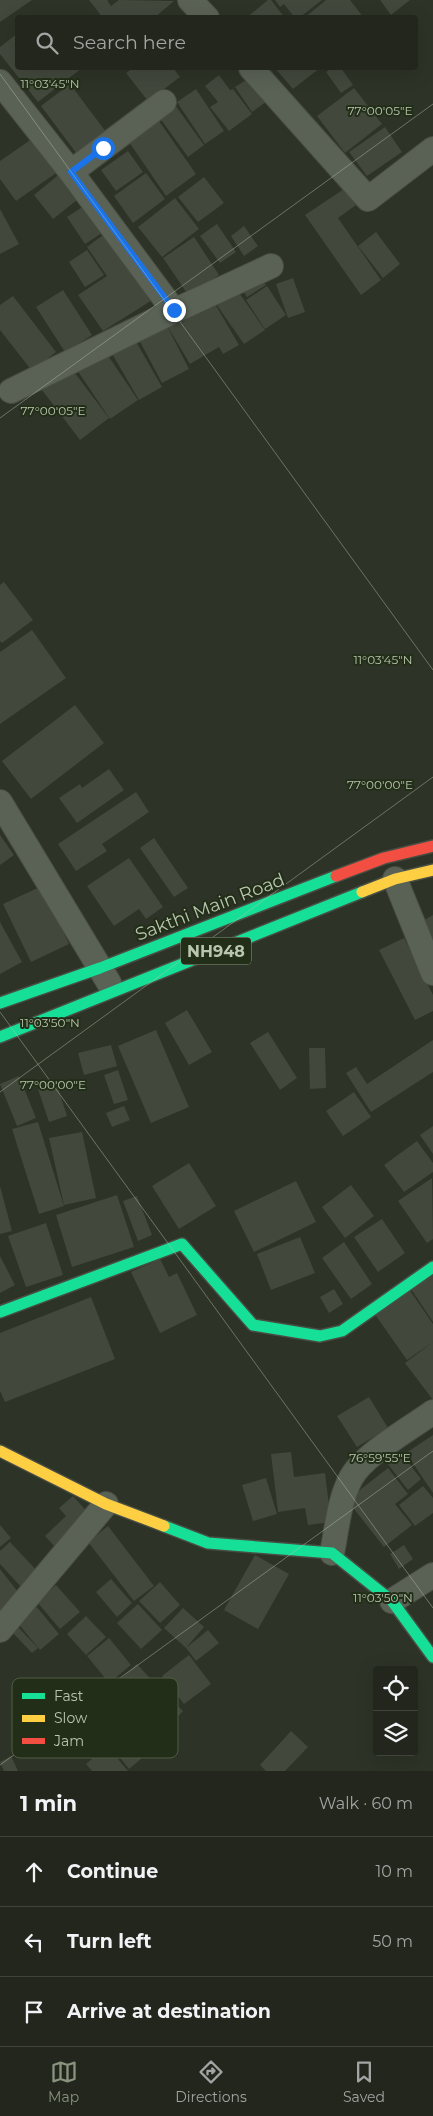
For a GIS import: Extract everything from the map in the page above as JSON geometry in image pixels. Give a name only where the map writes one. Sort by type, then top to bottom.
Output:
[{"type":"main road","name":"Sakthi Main Road","points":[[0,1003],[100,968],[384,858],[433,846]]},
{"type":"main road","name":"NH948","points":[[0,1037],[395,879],[433,870]]},
{"type":"main road","points":[[0,1312],[182,1244],[253,1325],[320,1336],[342,1331],[433,1267]]},
{"type":"main road","points":[[0,1451],[106,1504],[208,1544],[332,1553],[392,1601],[433,1657]]},
{"type":"street","points":[[190,0],[203,15]]},
{"type":"street","points":[[253,70],[368,199],[433,150]]},
{"type":"street","points":[[0,82],[71,172],[174,310]]},
{"type":"street","points":[[71,172],[164,102]]},
{"type":"street","points":[[11,392],[174,310],[271,266]]},
{"type":"street","points":[[0,802],[114,991]]},
{"type":"street","points":[[395,879],[433,973]]},
{"type":"street","points":[[332,1553],[346,1490],[352,1476],[367,1459],[433,1412]]},
{"type":"street","points":[[1,1627],[106,1504]]},
{"type":"street","points":[[392,1601],[433,1574]]},
{"type":"building","points":[[0,0],[32,0],[0,22]]},
{"type":"building","points":[[89,0],[107,0],[111,6],[119,0],[174,1],[158,15],[101,15]]},
{"type":"building","points":[[268,0],[271,0],[283,15],[250,15]]},
{"type":"building","points":[[275,0],[322,0],[303,15],[293,15],[284,4],[280,7]]},
{"type":"building","points":[[326,0],[350,0],[362,15],[308,15]]},
{"type":"building","points":[[380,0],[410,0],[391,15]]},
{"type":"building","points":[[15,35],[15,70],[79,70],[38,102],[0,54],[0,47]]},
{"type":"building","points":[[130,70],[175,70],[180,77],[148,101],[126,73]]},
{"type":"building","points":[[277,70],[317,70],[293,89]]},
{"type":"building","points":[[329,70],[342,70],[353,85],[341,93],[326,72]]},
{"type":"building","points":[[219,75],[230,90],[233,89],[252,114],[229,131],[210,107],[218,102],[205,86]]},
{"type":"building","points":[[249,78],[266,102],[252,112],[235,87]]},
{"type":"building","points":[[70,84],[106,132],[77,154],[41,106]]},
{"type":"building","points":[[354,88],[382,124],[345,153],[317,116]]},
{"type":"building","points":[[196,89],[224,131],[205,144],[177,102]]},
{"type":"building","points":[[175,105],[204,145],[188,157],[159,117]]},
{"type":"building","points":[[159,121],[196,174],[166,196],[129,142]]},
{"type":"building","points":[[385,127],[402,152],[367,176],[349,152]]},
{"type":"building","points":[[36,136],[59,171],[16,201],[0,179],[0,161]]},
{"type":"building","points":[[128,151],[143,172],[116,191],[101,170]]},
{"type":"building","points":[[62,172],[82,196],[53,219],[34,195]]},
{"type":"building","points":[[146,173],[165,199],[133,223],[114,196]]},
{"type":"building","points":[[204,177],[224,203],[198,222],[178,197]]},
{"type":"building","points":[[344,189],[356,205],[338,218],[381,280],[361,295],[305,215]]},
{"type":"building","points":[[175,198],[199,229],[162,257],[138,227]]},
{"type":"building","points":[[87,204],[105,231],[85,244],[67,217]]},
{"type":"building","points":[[0,209],[19,244],[0,254]]},
{"type":"building","points":[[217,224],[236,252],[220,263],[200,236]]},
{"type":"building","points":[[244,226],[258,246],[244,256],[231,236]]},
{"type":"building","points":[[111,229],[157,297],[103,331],[78,295],[107,276],[87,247]]},
{"type":"building","points":[[376,232],[400,264],[383,278],[358,246]]},
{"type":"building","points":[[194,237],[219,275],[189,296],[163,258]]},
{"type":"building","points":[[87,250],[104,275],[85,287],[69,262]]},
{"type":"building","points":[[259,275],[266,285],[247,297],[240,286]]},
{"type":"building","points":[[293,278],[305,312],[288,318],[276,284]]},
{"type":"building","points":[[267,286],[286,315],[265,329],[246,300]]},
{"type":"building","points":[[235,287],[265,330],[244,344],[214,301]]},
{"type":"building","points":[[63,290],[92,335],[65,352],[36,307]]},
{"type":"building","points":[[13,296],[56,352],[32,371],[0,330],[0,305]]},
{"type":"building","points":[[211,297],[239,345],[223,354],[219,347],[190,364],[166,324]]},
{"type":"building","points":[[165,322],[189,369],[162,383],[137,336]]},
{"type":"building","points":[[134,338],[162,387],[139,400],[111,352]]},
{"type":"building","points":[[105,351],[138,400],[110,419],[77,370]]},
{"type":"building","points":[[71,368],[109,418],[80,440],[42,390]]},
{"type":"building","points":[[4,582],[33,620],[2,643],[0,641],[0,585]]},
{"type":"building","points":[[32,630],[66,678],[0,724],[0,652]]},
{"type":"building","points":[[75,705],[104,743],[31,799],[2,761]]},
{"type":"building","points":[[109,769],[124,790],[77,823],[59,798],[80,784],[82,788]]},
{"type":"building","points":[[136,792],[149,812],[102,844],[107,851],[76,871],[58,844]]},
{"type":"building","points":[[0,835],[14,855],[0,865]]},
{"type":"building","points":[[154,838],[188,888],[174,897],[140,848]]},
{"type":"building","points":[[129,858],[163,907],[146,919],[139,909],[114,926],[87,886]]},
{"type":"building","points":[[42,886],[69,944],[31,962],[3,904]]},
{"type":"building","points":[[433,915],[433,943],[421,922]]},
{"type":"building","points":[[0,922],[22,962],[0,974]]},
{"type":"building","points":[[404,938],[433,995],[433,1011],[415,1020],[379,950]]},
{"type":"building","points":[[187,1010],[212,1052],[189,1065],[165,1023]]},
{"type":"building","points":[[156,1030],[189,1107],[151,1123],[118,1046]]},
{"type":"building","points":[[268,1032],[297,1078],[280,1090],[250,1043]]},
{"type":"building","points":[[433,1040],[433,1072],[371,1112],[346,1073],[356,1067],[367,1084]]},
{"type":"building","points":[[111,1045],[117,1066],[84,1075],[78,1053]]},
{"type":"building","points":[[309,1048],[325,1048],[326,1088],[310,1089]]},
{"type":"building","points":[[118,1070],[128,1100],[114,1104],[104,1075]]},
{"type":"building","points":[[19,1076],[36,1118],[17,1126],[0,1084]]},
{"type":"building","points":[[56,1082],[67,1116],[49,1122],[38,1089]]},
{"type":"building","points":[[354,1092],[371,1117],[343,1136],[326,1111]]},
{"type":"building","points":[[124,1106],[130,1120],[112,1127],[106,1113]]},
{"type":"building","points":[[38,1122],[64,1206],[39,1214],[12,1129]]},
{"type":"building","points":[[433,1126],[433,1154],[420,1135]]},
{"type":"building","points":[[82,1132],[96,1198],[64,1205],[49,1138]]},
{"type":"building","points":[[417,1141],[433,1163],[433,1172],[404,1192],[384,1165]]},
{"type":"building","points":[[189,1163],[216,1206],[179,1229],[152,1186]]},
{"type":"building","points":[[432,1178],[433,1239],[427,1243],[398,1201]]},
{"type":"building","points":[[296,1181],[316,1222],[254,1252],[234,1211]]},
{"type":"building","points":[[351,1185],[374,1216],[345,1238],[322,1207]]},
{"type":"building","points":[[0,1186],[12,1231],[0,1234]]},
{"type":"building","points":[[117,1195],[134,1247],[72,1267],[56,1215]]},
{"type":"building","points":[[137,1196],[152,1235],[138,1241],[123,1201]]},
{"type":"building","points":[[382,1219],[405,1253],[378,1272],[354,1237]]},
{"type":"building","points":[[46,1223],[63,1275],[26,1287],[8,1236]]},
{"type":"building","points":[[300,1237],[315,1273],[271,1290],[257,1254]]},
{"type":"building","points":[[344,1242],[372,1284],[351,1299],[322,1258]]},
{"type":"building","points":[[0,1256],[15,1285],[0,1293]]},
{"type":"building","points":[[160,1259],[169,1277],[177,1273],[197,1315],[160,1333],[131,1272]]},
{"type":"building","points":[[433,1274],[433,1322],[411,1289]]},
{"type":"building","points":[[334,1289],[343,1304],[329,1313],[320,1297]]},
{"type":"building","points":[[409,1289],[433,1324],[433,1342],[407,1360],[374,1313]]},
{"type":"building","points":[[91,1297],[115,1359],[5,1402],[0,1391],[0,1333]]},
{"type":"building","points":[[433,1342],[433,1400],[405,1363]]},
{"type":"building","points":[[369,1397],[388,1428],[357,1447],[337,1416]]},
{"type":"building","points":[[433,1435],[433,1493],[406,1453]]},
{"type":"building","points":[[291,1452],[294,1477],[325,1473],[331,1522],[308,1525],[305,1508],[278,1512],[271,1454]]},
{"type":"building","points":[[401,1453],[421,1479],[408,1490],[387,1463]]},
{"type":"building","points":[[388,1468],[408,1494],[395,1504],[412,1525],[384,1547],[347,1500]]},
{"type":"building","points":[[266,1478],[277,1514],[253,1521],[242,1485]]},
{"type":"building","points":[[423,1486],[433,1498],[433,1513],[415,1526],[399,1505]]},
{"type":"building","points":[[73,1496],[91,1516],[56,1548],[45,1536],[66,1516],[59,1508]]},
{"type":"building","points":[[0,1525],[11,1538],[0,1547]]},
{"type":"building","points":[[108,1526],[154,1586],[134,1601],[88,1542]]},
{"type":"building","points":[[10,1542],[40,1574],[23,1589],[0,1564],[0,1551]]},
{"type":"building","points":[[404,1545],[413,1559],[399,1569],[390,1554]]},
{"type":"building","points":[[255,1555],[289,1574],[258,1629],[224,1610]]},
{"type":"building","points":[[0,1569],[22,1597],[0,1614]]},
{"type":"building","points":[[111,1579],[132,1603],[117,1617],[96,1592]]},
{"type":"building","points":[[160,1582],[180,1605],[160,1623],[139,1601]]},
{"type":"building","points":[[56,1585],[80,1612],[60,1629],[37,1602]]},
{"type":"building","points":[[138,1604],[162,1630],[141,1649],[117,1623]]},
{"type":"building","points":[[36,1606],[59,1634],[40,1650],[16,1621]]},
{"type":"building","points":[[183,1608],[204,1627],[186,1648],[164,1628]]},
{"type":"building","points":[[86,1616],[106,1637],[86,1655],[67,1634]]},
{"type":"building","points":[[18,1627],[38,1648],[32,1653],[12,1632]]},
{"type":"building","points":[[208,1630],[219,1643],[196,1661],[186,1648]]},
{"type":"building","points":[[109,1638],[131,1665],[115,1678],[105,1678],[87,1656]]},
{"type":"building","points":[[189,1655],[211,1684],[184,1704],[178,1696],[178,1678],[164,1678],[162,1676]]},
{"type":"building","points":[[137,1664],[150,1678],[121,1678]]},
{"type":"building","points":[[178,1706],[183,1711],[178,1716]]},
{"type":"building","points":[[291,1731],[308,1747],[285,1771],[266,1771],[260,1765]]},
{"type":"building","points":[[11,1756],[18,1771],[4,1771],[0,1762]]},
{"type":"building","points":[[93,1758],[117,1758],[128,1771],[92,1771],[86,1764]]},
{"type":"building","points":[[120,1758],[140,1758],[141,1759],[129,1769]]},
{"type":"traffic: fast","points":[[0,1003],[100,968],[336,876]]},
{"type":"traffic: fast","points":[[0,1037],[362,892]]},
{"type":"traffic: fast","points":[[0,1312],[182,1244],[253,1325],[320,1336],[342,1331],[433,1267]]},
{"type":"traffic: fast","points":[[164,1526],[208,1543],[332,1553],[392,1601],[433,1657]]},
{"type":"traffic: slow","points":[[362,892],[395,879],[433,870]]},
{"type":"traffic: slow","points":[[0,1451],[106,1504],[164,1526]]},
{"type":"traffic: jam","points":[[336,876],[384,858],[433,846]]},
{"type":"route","points":[[103,148],[71,172],[174,310]]}]
